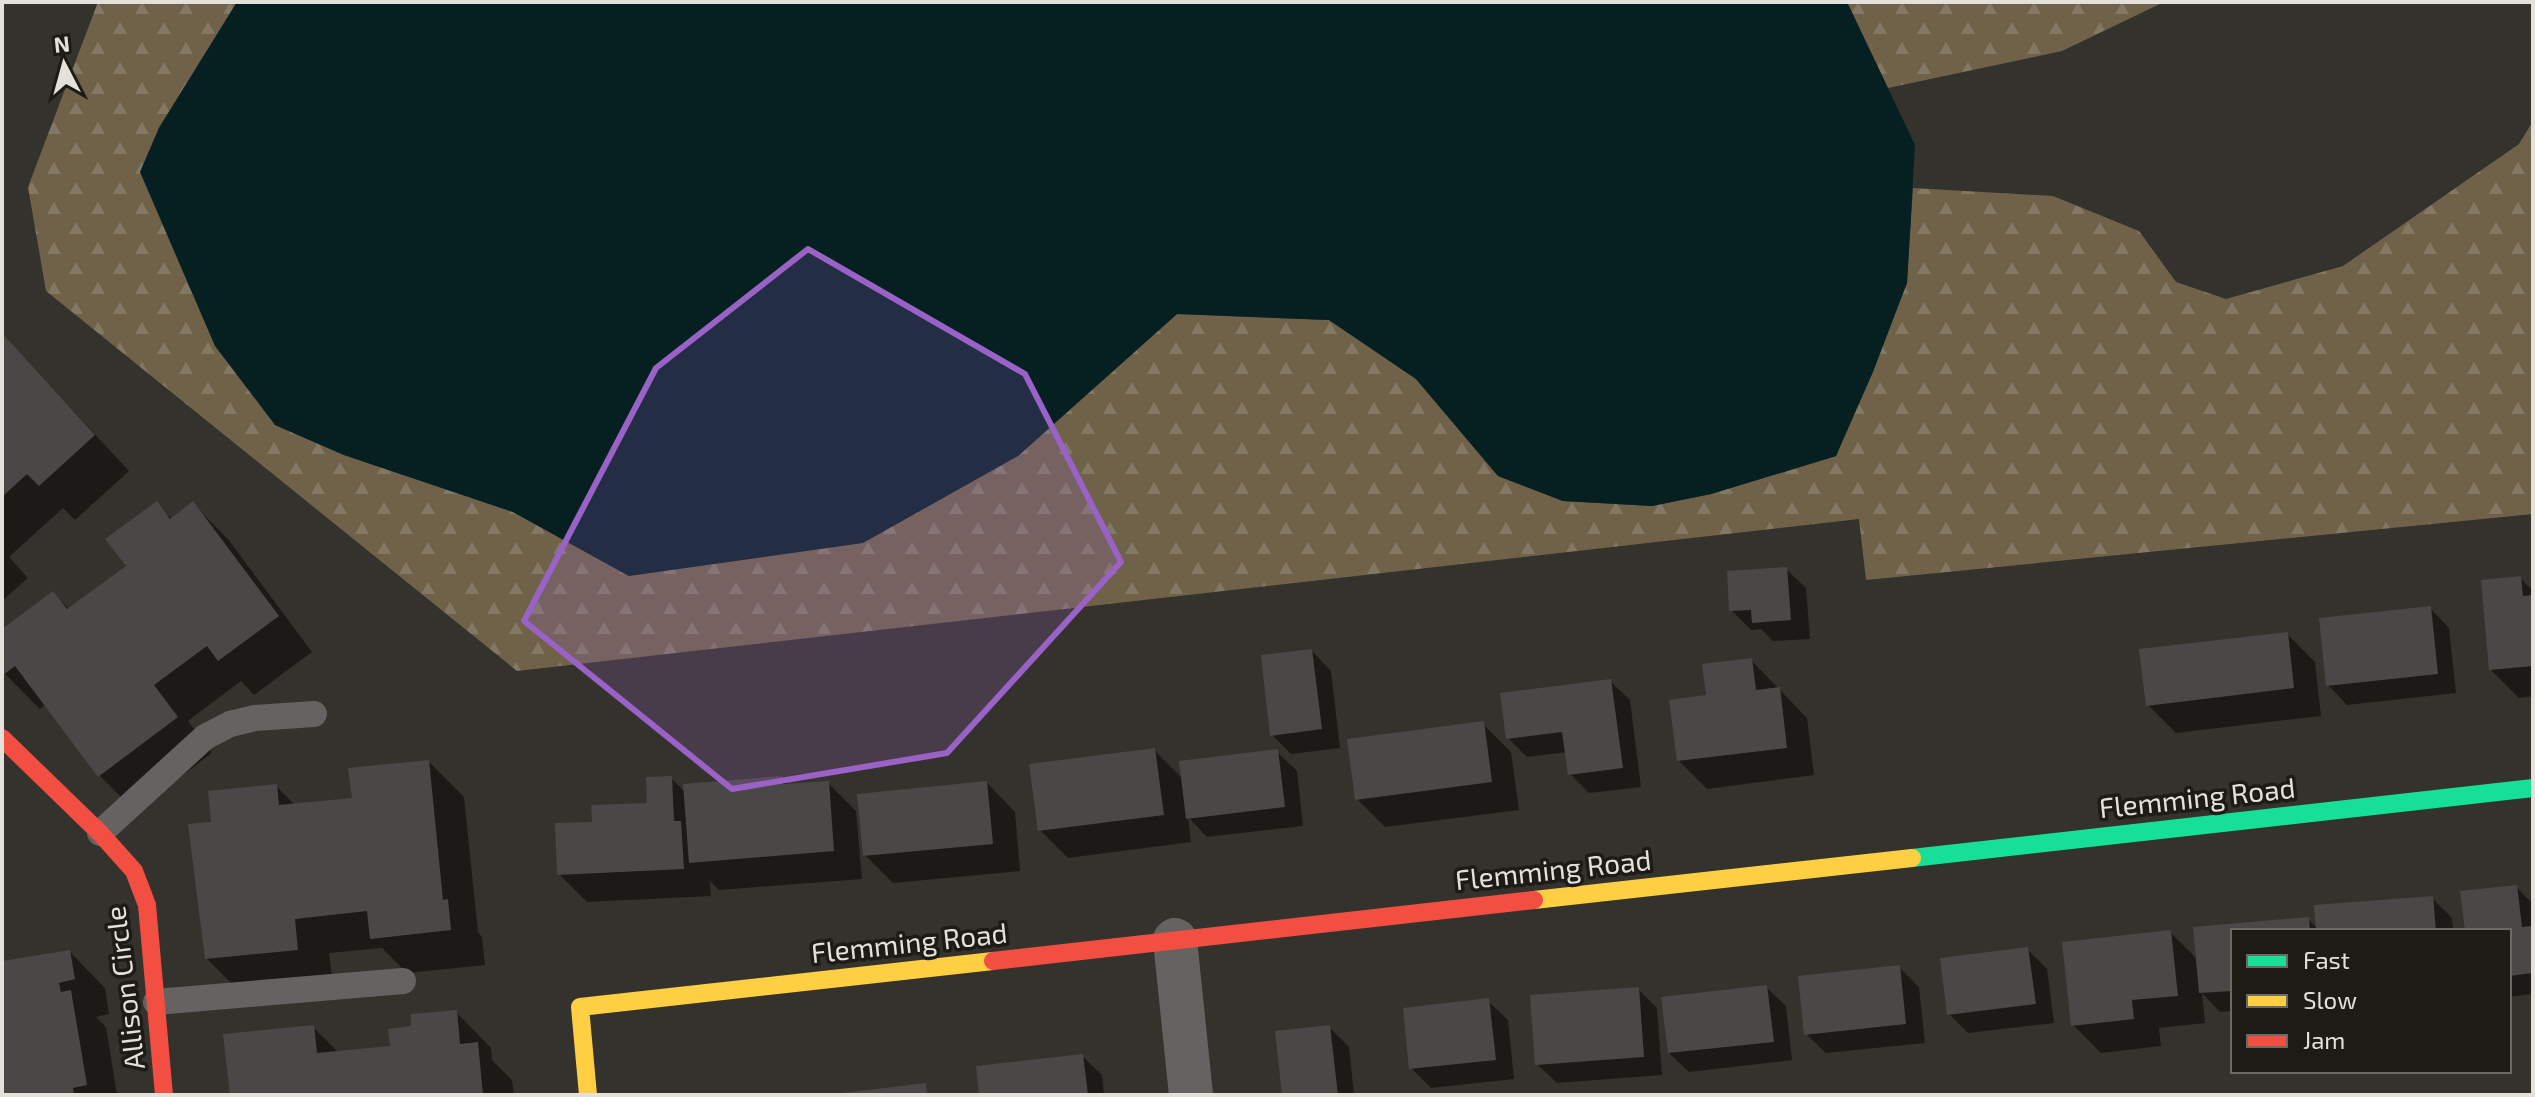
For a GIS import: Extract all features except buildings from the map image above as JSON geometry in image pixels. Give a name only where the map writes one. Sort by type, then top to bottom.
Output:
[{"type":"street","name":"Allison Circle","points":[[2,738],[100,833],[134,871],[147,905],[164,1095]]},
{"type":"street","name":"Flemming Road","points":[[588,1095],[580,1007],[2533,788]]},
{"type":"street","points":[[1175,940],[1191,1095]]},
{"type":"lane","points":[[100,833],[205,737],[230,724],[255,718],[314,714]]},
{"type":"lane","points":[[156,1002],[403,981]]},
{"type":"highlighted area","points":[[808,249],[1025,374],[1121,562],[947,753],[732,789],[524,621],[656,368]]},
{"type":"green space","points":[[98,2],[237,2],[158,129],[275,425],[344,455],[513,512],[629,576],[1018,456],[1177,314],[1329,320],[1416,379],[1498,476],[1563,501],[1652,506],[1711,494],[1836,456],[1907,283],[1913,188],[2053,196],[2139,231],[2176,282],[2226,299],[2343,266],[2519,144],[2533,121],[2533,514],[1866,580],[1859,519],[517,671],[46,291],[28,187]]},
{"type":"green space","points":[[1847,2],[2164,2],[2062,51],[1888,88]]},
{"type":"water","points":[[237,2],[1847,2],[1915,145],[1907,283],[1836,456],[1711,494],[1652,506],[1563,501],[1498,476],[1416,379],[1329,320],[1177,314],[1018,456],[863,543],[629,576],[513,512],[344,455],[275,425],[215,346],[140,172],[158,130]]},
{"type":"traffic: fast","points":[[1912,858],[2533,788]]},
{"type":"traffic: slow","points":[[1534,900],[1912,858]]},
{"type":"traffic: slow","points":[[588,1095],[580,1007],[993,961]]},
{"type":"traffic: jam","points":[[2,738],[100,833],[134,871],[147,905],[164,1095]]},
{"type":"traffic: jam","points":[[993,961],[1534,900]]}]
